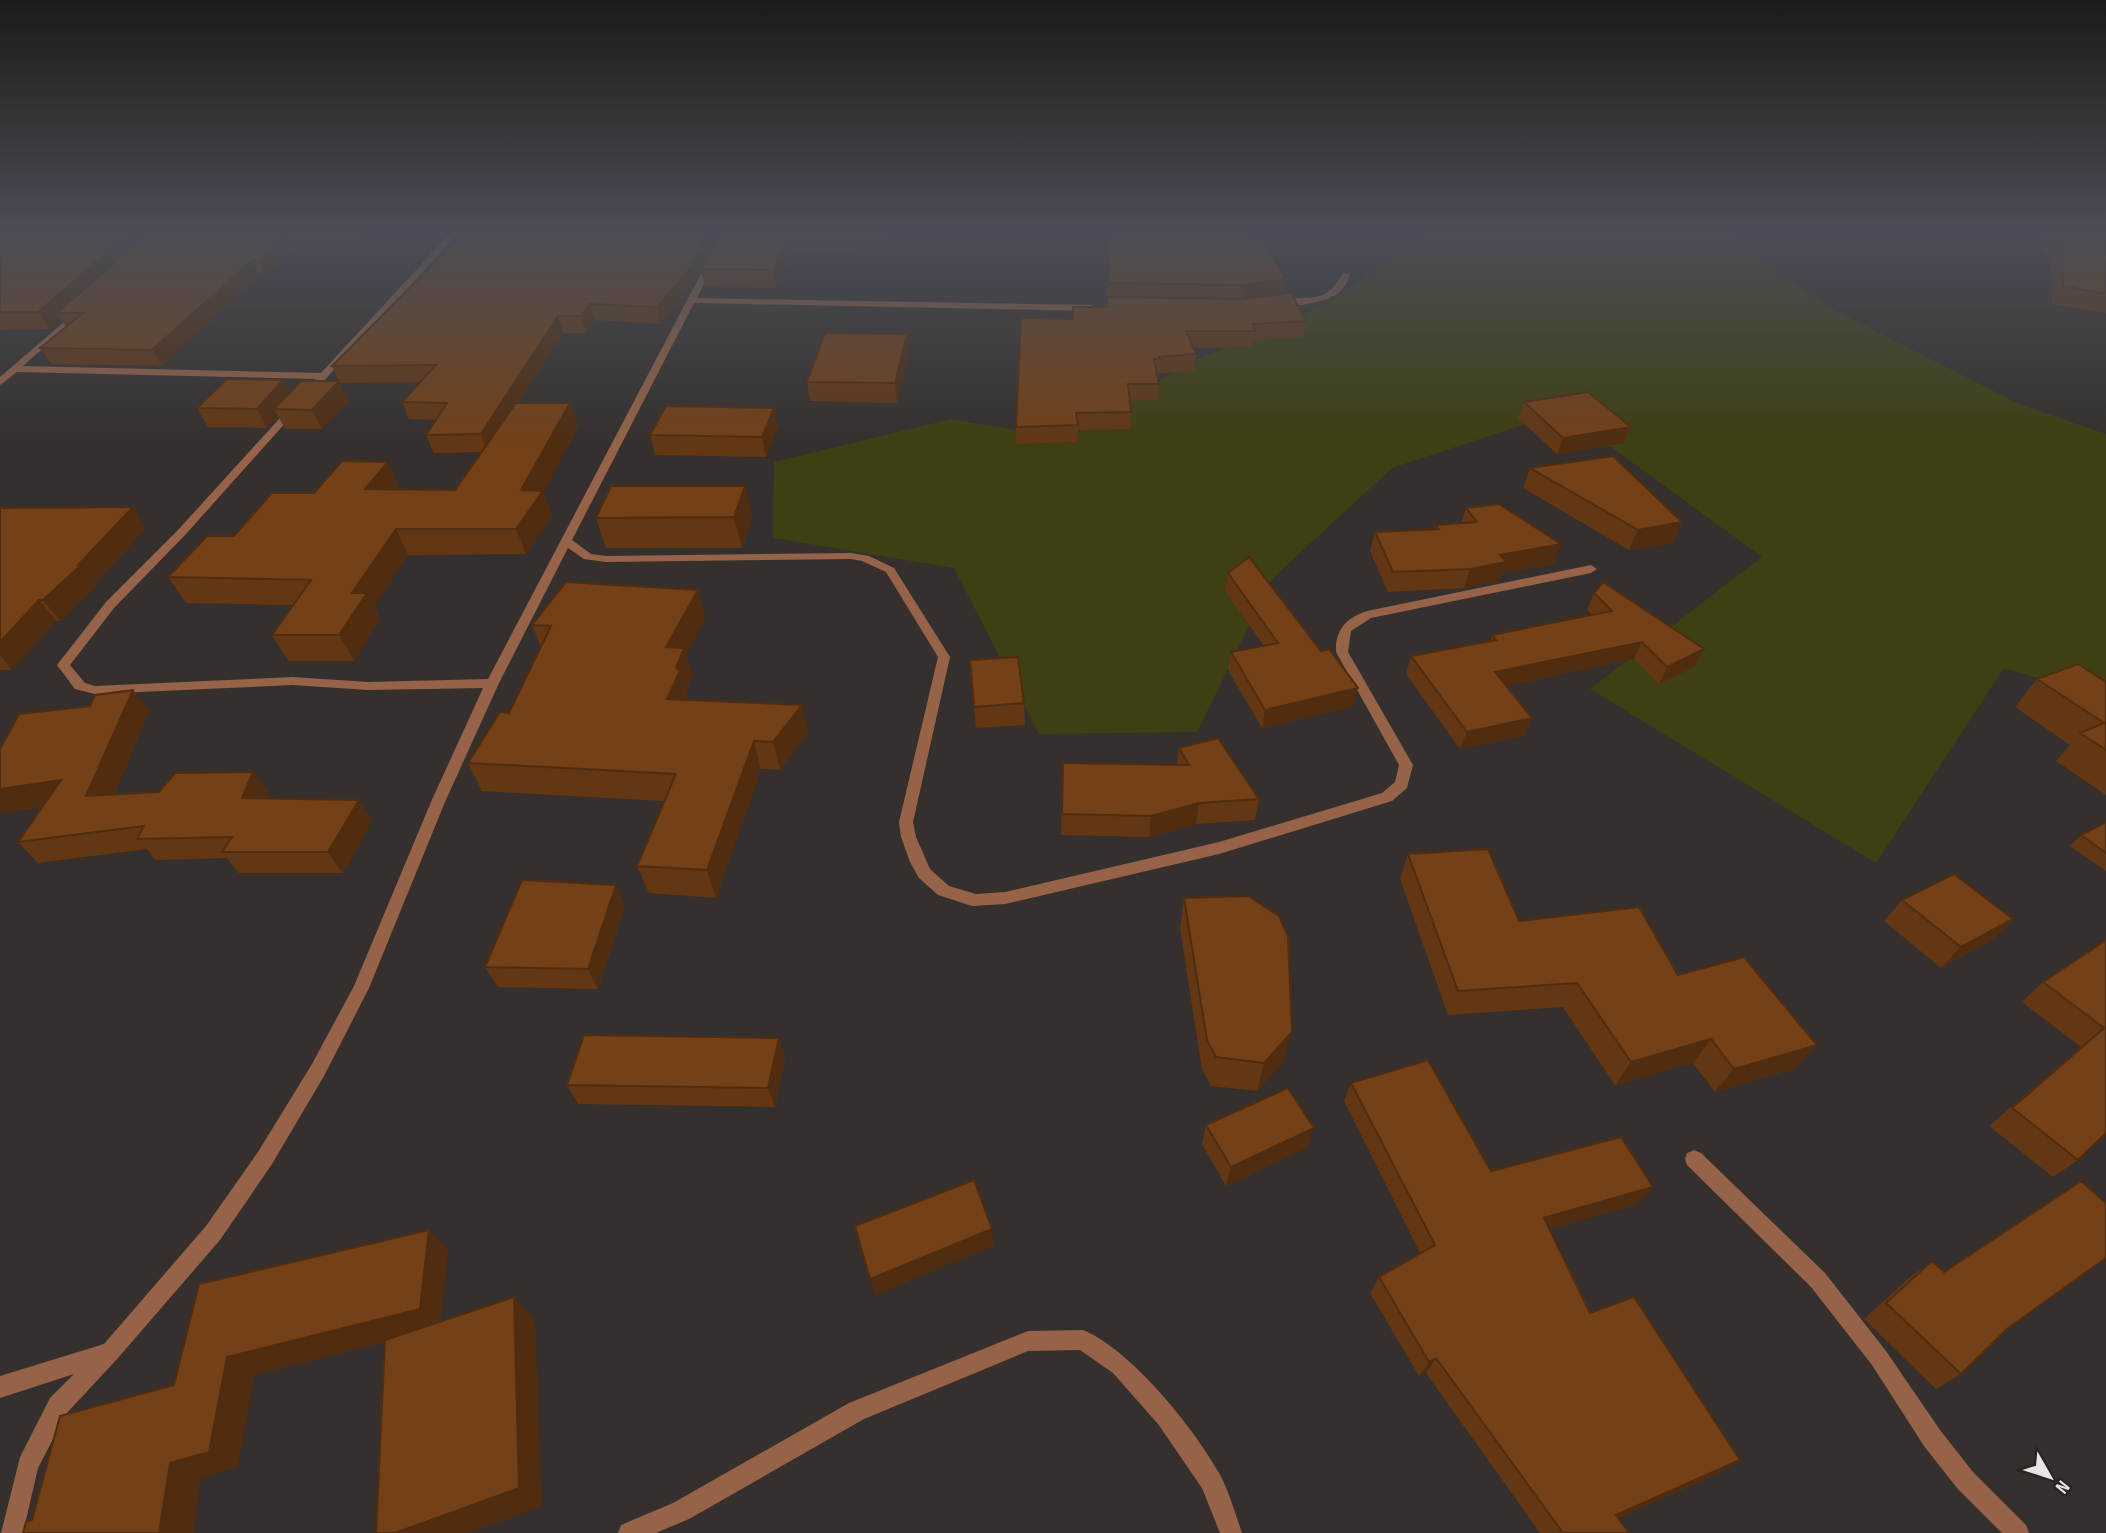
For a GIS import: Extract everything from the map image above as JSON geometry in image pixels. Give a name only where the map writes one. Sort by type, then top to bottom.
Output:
[{"type":"street","points":[[391,302],[182,532],[110,605],[64,665],[80,686],[95,690],[293,681],[358,685],[492,683]]},
{"type":"street","points":[[12,1533],[28,1465],[58,1406],[111,1351],[213,1233],[265,1157],[318,1070],[361,988],[438,802],[492,683],[692,302]]},
{"type":"street","points":[[772,302],[1101,308]]},
{"type":"street","points":[[1268,306],[1295,302]]},
{"type":"street","points":[[0,382],[82,309]]},
{"type":"street","points":[[16,369],[323,376]]},
{"type":"street","points":[[567,542],[588,557],[606,559],[851,556],[865,558],[890,570],[944,657],[906,822],[910,847],[917,866],[929,879],[946,891],[972,900],[1005,898],[1219,848],[1387,797],[1402,784],[1406,765],[1342,652],[1340,636],[1348,624],[1367,615],[1591,569]]},
{"type":"street","points":[[1694,1159],[1818,1280],[1880,1358],[1932,1438],[1965,1480],[2018,1533]]},
{"type":"street","points":[[629,1533],[681,1511],[868,1406],[1028,1341],[1083,1340],[1120,1366],[1166,1416],[1211,1481],[1231,1533]]},
{"type":"street","points":[[0,1387],[111,1351]]},
{"type":"shaded area","points":[[1331,302],[1820,302],[2019,404],[2106,434],[2106,699],[2004,668],[1876,863],[1590,689],[1762,557],[1563,412],[1392,468],[1273,578],[1197,732],[1039,734],[954,568],[773,538],[774,462],[951,419],[1068,439],[1184,365]]},
{"type":"building","points":[[0,302],[50,302],[38,312],[0,312]]},
{"type":"building","points":[[70,302],[206,302],[152,350],[40,348],[83,313],[57,313]]},
{"type":"building","points":[[396,302],[662,302],[657,307],[589,304],[581,316],[558,316],[481,434],[426,435],[447,403],[402,402],[436,365],[332,366]]},
{"type":"building","points":[[1107,302],[1296,302],[1306,321],[1253,324],[1255,331],[1186,331],[1196,354],[1154,359],[1159,384],[1128,384],[1131,412],[1076,413],[1078,425],[1016,427],[1021,318],[1073,319],[1073,307],[1107,307]]},
{"type":"building","points":[[825,333],[907,334],[895,383],[807,382]]},
{"type":"building","points":[[227,379],[283,380],[257,409],[197,408]]},
{"type":"building","points":[[301,381],[339,381],[312,410],[274,409]]},
{"type":"building","points":[[1588,392],[1631,427],[1563,438],[1524,402]]},
{"type":"building","points":[[516,403],[570,403],[521,490],[543,491],[516,529],[396,529],[352,593],[367,593],[339,635],[272,635],[311,580],[168,577],[207,536],[234,536],[272,493],[314,493],[342,461],[388,462],[365,489],[455,490]]},
{"type":"building","points":[[666,406],[774,408],[762,437],[650,435]]},
{"type":"building","points":[[1613,456],[1682,522],[1638,530],[1530,468]]},
{"type":"building","points":[[611,486],[745,486],[734,517],[596,518]]},
{"type":"building","points":[[1499,504],[1561,544],[1500,555],[1506,562],[1470,569],[1393,572],[1375,532],[1439,529],[1436,525],[1477,522],[1466,508]]},
{"type":"building","points":[[133,507],[78,565],[81,565],[43,600],[39,600],[0,642],[0,508]]},
{"type":"building","points":[[1249,557],[1321,651],[1329,649],[1358,688],[1265,710],[1231,652],[1278,643],[1228,573]]},
{"type":"building","points":[[566,582],[698,590],[666,647],[684,648],[676,668],[680,671],[667,699],[802,705],[773,742],[754,741],[707,870],[637,866],[676,774],[468,763],[500,712],[509,713],[551,626],[532,625]]},
{"type":"building","points":[[1603,582],[1704,649],[1667,667],[1642,642],[1495,672],[1532,718],[1467,732],[1411,656],[1496,640],[1492,635],[1612,611],[1594,593]]},
{"type":"building","points":[[1018,657],[1024,703],[974,707],[970,660]]},
{"type":"building","points":[[2078,664],[2106,682],[2106,750],[2080,733],[2104,723],[2037,679]]},
{"type":"building","points":[[133,690],[86,796],[159,792],[175,773],[253,772],[242,798],[359,800],[328,852],[222,852],[232,837],[137,839],[144,826],[18,842],[61,780],[0,789],[0,749],[19,714],[90,706],[95,695]]},
{"type":"building","points":[[1218,738],[1259,799],[1199,803],[1151,816],[1062,814],[1063,763],[1189,765],[1179,748]]},
{"type":"building","points":[[2106,822],[2106,853],[2081,835]]},
{"type":"building","points":[[1488,849],[1519,921],[1639,907],[1678,975],[1744,957],[1817,1045],[1734,1069],[1711,1039],[1631,1062],[1577,983],[1458,991],[1408,854]]},
{"type":"building","points":[[1954,874],[2013,919],[1961,947],[1902,900]]},
{"type":"building","points":[[522,880],[616,885],[588,969],[485,967]]},
{"type":"building","points":[[1248,896],[1279,916],[1288,936],[1292,1032],[1264,1063],[1216,1057],[1207,1040],[1184,898]]},
{"type":"building","points":[[2106,940],[2106,1133],[2078,1160],[2012,1108],[2104,1028],[2043,982]]},
{"type":"building","points":[[584,1035],[779,1038],[768,1088],[567,1085]]},
{"type":"building","points":[[1428,1060],[1491,1171],[1621,1137],[1653,1187],[1544,1218],[1590,1313],[1634,1297],[1740,1460],[1616,1515],[1629,1533],[1563,1533],[1436,1358],[1429,1362],[1379,1277],[1435,1245],[1351,1083]]},
{"type":"building","points":[[1288,1088],[1314,1128],[1231,1167],[1206,1125]]},
{"type":"building","points":[[974,1180],[992,1229],[870,1279],[855,1226]]},
{"type":"building","points":[[2081,1181],[2106,1203],[2106,1258],[2007,1329],[1961,1374],[1886,1303],[1932,1261],[1944,1272]]},
{"type":"building","points":[[429,1230],[420,1309],[227,1357],[209,1452],[170,1463],[159,1533],[23,1533],[26,1522],[32,1520],[60,1416],[174,1385],[199,1284]]},
{"type":"building","points":[[514,1297],[519,1488],[395,1533],[376,1533],[385,1340]]}]
